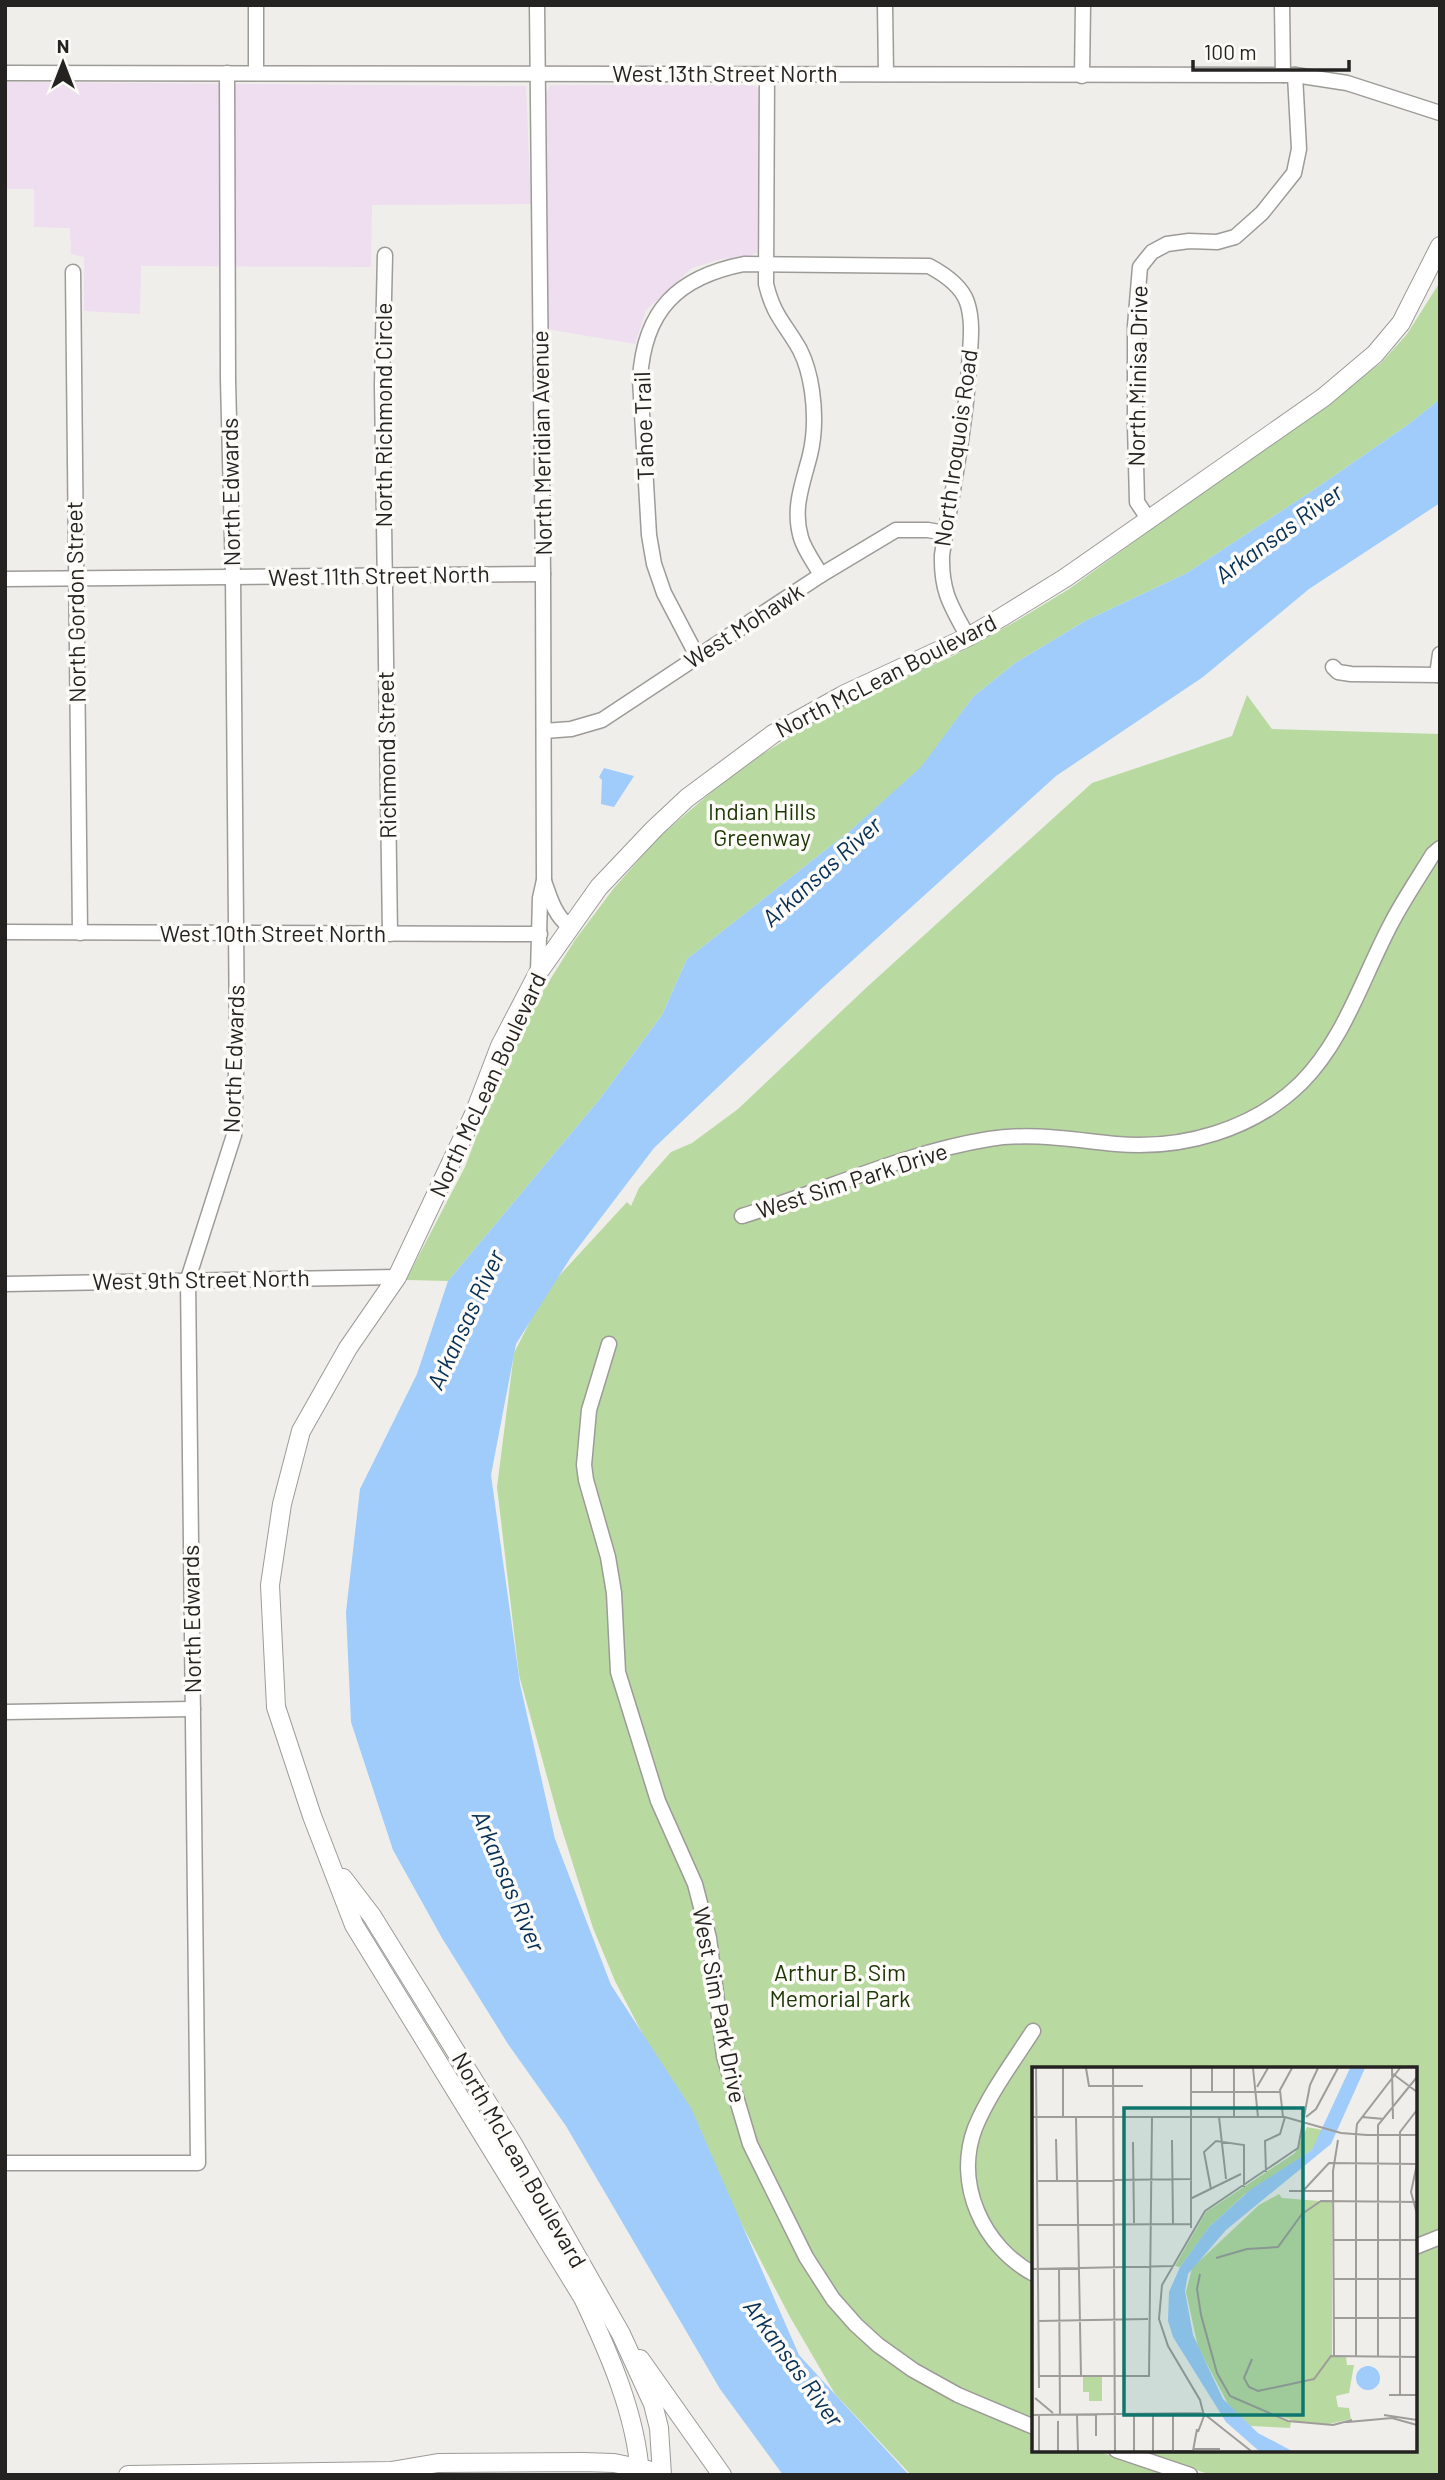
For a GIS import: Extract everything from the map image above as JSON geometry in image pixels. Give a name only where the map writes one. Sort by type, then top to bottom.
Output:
[{"type":"main road","name":"North McLean Boulevard","points":[[640,2471],[630,2419],[607,2353],[583,2298],[354,1925],[312,1816],[276,1707],[271,1584],[282,1504],[301,1431],[348,1348],[397,1277],[474,1114],[500,1046],[538,973],[599,887],[654,829],[687,798],[773,734],[845,694],[968,637],[1065,578],[1324,397],[1375,354],[1401,323],[1440,246]]},
{"type":"main road","name":"North McLean Boulevard","points":[[332,1864],[372,1916],[513,2144],[621,2334],[653,2404],[659,2428],[663,2474]]},
{"type":"main road","points":[[621,2334],[722,2475]]},
{"type":"main road","points":[[391,2473],[439,2463],[583,2462],[663,2474]]},
{"type":"main road","points":[[128,2475],[410,2475]]},
{"type":"street","points":[[256,5],[257,73]]},
{"type":"street","name":"North Meridian Avenue","points":[[537,5],[544,731],[544,880],[540,898],[538,973]]},
{"type":"street","points":[[885,5],[886,74]]},
{"type":"street","points":[[1082,76],[1083,5]]},
{"type":"street","name":"North Minisa Drive","points":[[1149,520],[1137,502],[1135,450],[1135,326],[1140,267],[1152,252],[1167,244],[1189,241],[1217,242],[1235,237],[1262,213],[1294,173],[1299,149],[1282,5]]},
{"type":"street","name":"West 13th Street North","points":[[5,73],[1289,75],[1347,83],[1440,113]]},
{"type":"street","name":"North Edwards","points":[[5,2163],[198,2163],[188,1279],[234,1135],[237,1041],[227,73]]},
{"type":"street","points":[[767,74],[766,284],[771,304],[800,351],[811,387],[814,427],[811,452],[798,494],[797,510],[802,541],[821,575]]},
{"type":"street","name":"North Richmond Circle","points":[[384,576],[382,386],[386,255]]},
{"type":"street","name":"Tahoe Trail","points":[[697,656],[664,593],[654,564],[649,535],[641,359],[653,323],[674,294],[695,279],[715,270],[744,264],[766,264]]},
{"type":"street","name":"North Iroquois Road","points":[[766,264],[929,266],[943,273],[966,300],[972,324],[966,411],[942,555],[943,589],[968,637]]},
{"type":"street","name":"North Gordon Street","points":[[73,272],[80,933]]},
{"type":"street","name":"West Mohawk","points":[[544,731],[571,729],[602,720],[821,575],[896,530],[945,533]]},
{"type":"street","name":"West 11th Street North","points":[[5,579],[543,574]]},
{"type":"street","name":"Richmond Street","points":[[384,576],[390,934]]},
{"type":"street","points":[[1333,667],[1338,672],[1351,674],[1439,676],[1440,654]]},
{"type":"street","name":"West Sim Park Drive","points":[[742,1216],[910,1157],[990,1139],[1047,1136],[1117,1144],[1160,1145],[1215,1134],[1240,1125],[1303,1082],[1321,1058],[1363,986],[1391,923],[1433,854],[1440,848]]},
{"type":"street","name":"North Meridian Avenue","points":[[544,880],[554,908],[569,926]]},
{"type":"street","name":"West 10th Street North","points":[[5,932],[540,933]]},
{"type":"street","name":"West 9th Street North","points":[[5,1284],[397,1277]]},
{"type":"street","name":"West Sim Park Drive","points":[[609,1344],[589,1410],[584,1465],[608,1556],[614,1593],[618,1672],[658,1801],[695,1884],[709,1938],[724,2056],[750,2144],[806,2257],[823,2286],[856,2325],[913,2370],[970,2401],[1032,2426]]},
{"type":"street","points":[[5,1712],[193,1709]]},
{"type":"street","points":[[1032,2031],[980,2117],[970,2149],[968,2166],[973,2198],[986,2229],[1008,2257],[1032,2273]]},
{"type":"street","points":[[1417,2246],[1440,2237]]},
{"type":"street","points":[[1122,2452],[1190,2475]]},
{"type":"shaded area","points":[[5,82],[526,86],[531,204],[372,205],[371,267],[141,266],[140,314],[84,311],[84,257],[71,254],[70,228],[34,227],[34,189],[5,189]]},
{"type":"shaded area","points":[[550,85],[750,85],[757,87],[759,91],[757,252],[749,257],[721,259],[692,268],[646,310],[635,344],[546,329],[546,94]]},
{"type":"green space","name":"Indian Hills Greenway","points":[[1440,282],[1440,399],[1409,424],[1309,493],[1187,573],[1085,621],[1015,663],[973,697],[922,767],[851,830],[687,959],[662,1015],[599,1100],[448,1281],[406,1280],[465,1167],[507,1055],[531,1010],[575,940],[614,888],[658,838],[737,770],[838,707],[953,656],[1069,589],[1381,363],[1407,334]]},
{"type":"green space","name":"Arthur B. Sim Memorial Park","points":[[1247,695],[1272,729],[1440,734],[1440,2230],[1417,2238],[1417,2067],[1032,2067],[1032,2452],[1098,2452],[1167,2475],[911,2475],[835,2394],[790,2317],[615,1981],[593,1928],[559,1820],[519,1675],[497,1487],[514,1353],[546,1290],[627,1202],[631,1206],[639,1188],[671,1152],[692,1143],[738,1109],[867,987],[1092,783],[1232,736]]},
{"type":"green space","points":[[1440,2245],[1440,2475],[1211,2475],[1144,2452],[1417,2452],[1417,2254]]},
{"type":"water","name":"Arkansas River","points":[[1440,399],[1440,503],[1309,589],[1203,677],[1056,776],[822,988],[654,1148],[571,1257],[516,1344],[491,1475],[520,1684],[555,1839],[611,1985],[691,2108],[799,2355],[909,2475],[783,2475],[720,2389],[566,2126],[508,2044],[442,1938],[393,1850],[351,1722],[346,1612],[360,1489],[417,1374],[448,1281],[599,1100],[662,1015],[687,959],[851,830],[921,767],[973,697],[1015,663],[1085,621],[1187,573],[1309,493],[1409,424]]},
{"type":"water","points":[[604,768],[634,776],[614,807],[601,804],[602,780],[599,777]]}]
